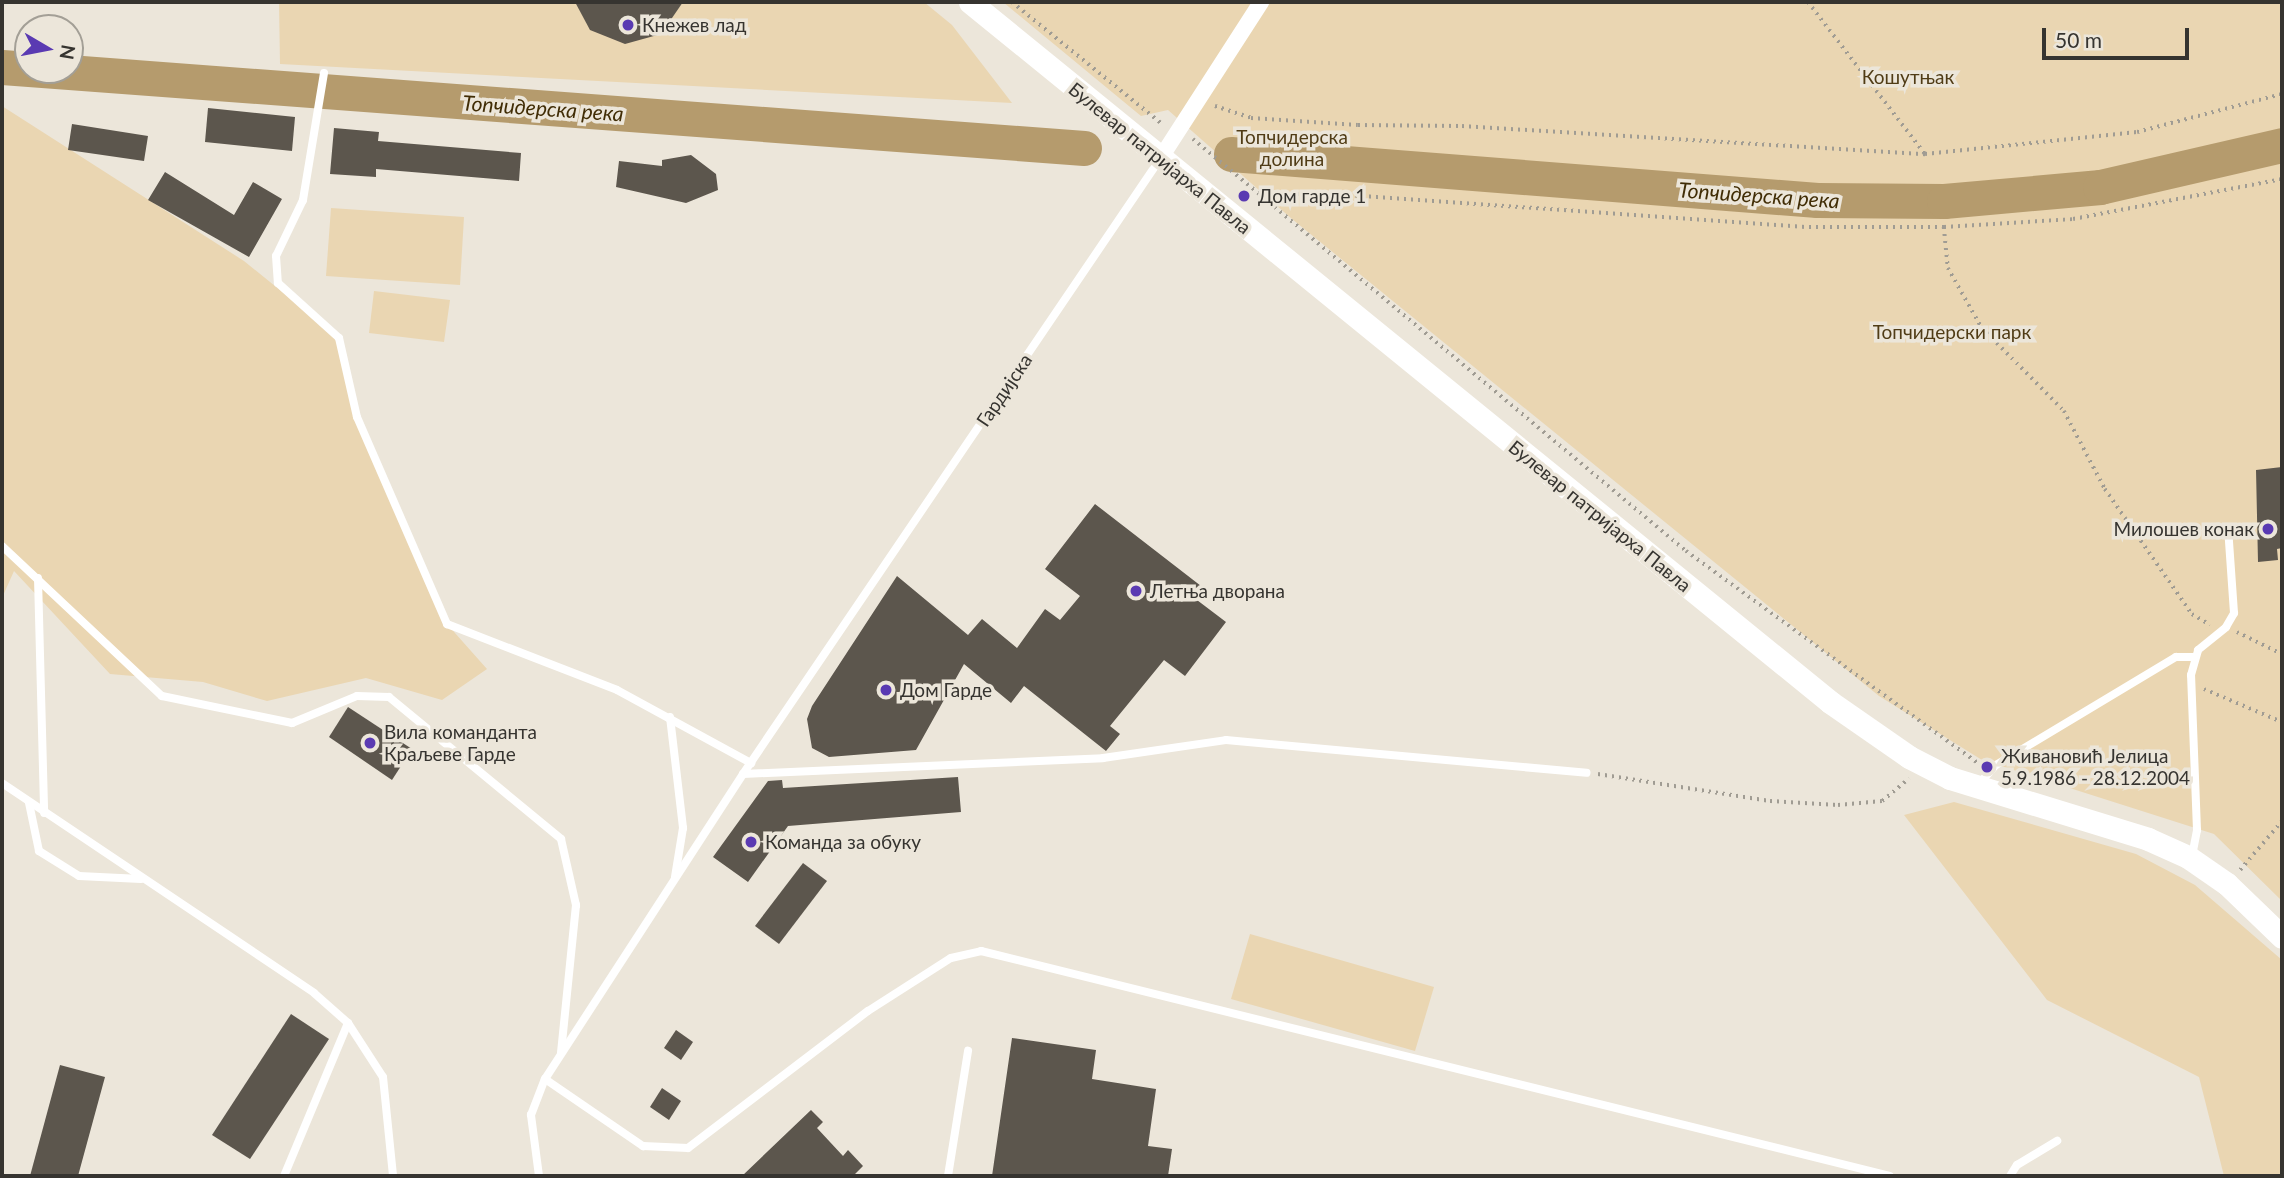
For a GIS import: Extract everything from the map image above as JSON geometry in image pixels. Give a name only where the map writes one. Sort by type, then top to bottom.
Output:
[{"type":"main road","name":"Булевар патријарха Павла","points":[[970,2],[1830,702],[1924,765],[1982,779],[2148,839],[2191,859],[2227,884],[2282,937]]},
{"type":"street","name":"Гардијска","points":[[1160,159],[1261,2]]},
{"type":"lane","points":[[324,73],[322,110],[303,200],[276,256],[278,283],[340,338],[357,417],[447,624],[617,690],[751,763]]},
{"type":"lane","name":"Гардијска","points":[[540,1176],[531,1115],[545,1079],[743,774],[1160,159]]},
{"type":"lane","points":[[2191,859],[2197,830],[2191,684],[2194,657],[2226,627],[2236,602],[2228,527]]},
{"type":"lane","points":[[2,546],[162,696],[292,723],[357,696],[388,697],[561,839],[576,905],[561,1055]]},
{"type":"lane","points":[[38,578],[44,813]]},
{"type":"lane","points":[[1982,779],[2176,657],[2194,657]]},
{"type":"lane","points":[[670,717],[683,828],[674,880]]},
{"type":"lane","points":[[743,774],[1103,758],[1226,740],[1586,773]]},
{"type":"lane","points":[[2,783],[314,993],[348,1023],[383,1077],[393,1176]]},
{"type":"lane","points":[[29,803],[39,851],[79,876],[144,879]]},
{"type":"lane","points":[[545,1079],[643,1146],[688,1148],[868,1011],[951,958],[981,951],[1890,1176]]},
{"type":"lane","points":[[284,1176],[348,1023]]},
{"type":"lane","points":[[948,1176],[968,1051]]},
{"type":"lane","points":[[2010,1176],[2017,1165],[2057,1142]]},
{"type":"path","points":[[1012,2],[1262,196],[1686,551],[1982,779]]},
{"type":"path","points":[[1808,2],[1925,154]]},
{"type":"path","points":[[1198,101],[1251,118],[1925,154],[2137,132],[2282,94]]},
{"type":"path","points":[[1262,196],[1320,193],[1809,227],[1944,227],[2073,219],[2282,179]]},
{"type":"path","points":[[1944,227],[1948,268],[1982,328],[2064,411],[2105,489],[2192,614],[2213,627],[2226,627],[2282,654]]},
{"type":"path","points":[[2191,684],[2282,722]]},
{"type":"path","points":[[1586,773],[1770,801],[1838,805],[1882,801],[1924,765]]},
{"type":"path","points":[[2227,884],[2282,821]]},
{"type":"green space","points":[[279,2],[924,2],[952,25],[1012,103],[280,64]]},
{"type":"green space","name":"Топчидерски парк","points":[[1003,2],[2282,2],[2282,901],[2214,834],[1982,760],[1879,696],[1292,219],[1168,110],[1141,116]]},
{"type":"green space","points":[[2,106],[244,261],[339,338],[357,417],[447,624],[487,669],[442,700],[366,678],[267,701],[203,682],[110,674],[14,571],[2,598]]},
{"type":"green space","points":[[331,208],[464,217],[460,285],[326,276]]},
{"type":"green space","points":[[374,291],[450,300],[444,342],[369,333]]},
{"type":"green space","points":[[1954,802],[2136,854],[2195,885],[2282,960],[2282,1176],[2224,1176],[2199,1077],[2047,1000],[1904,815]]},
{"type":"green space","points":[[1250,934],[1434,987],[1415,1051],[1231,999]]},
{"type":"building","name":"Кнежев лад","points":[[575,2],[683,2],[661,34],[625,44],[590,30]]},
{"type":"building","points":[[208,108],[295,117],[292,151],[205,142]]},
{"type":"building","points":[[72,124],[148,136],[144,161],[68,150]]},
{"type":"building","points":[[334,128],[379,132],[378,141],[521,153],[519,181],[376,169],[376,177],[330,174]]},
{"type":"building","points":[[691,155],[716,174],[718,190],[686,203],[616,187],[619,161],[662,166],[662,160]]},
{"type":"building","points":[[165,172],[234,215],[253,182],[282,199],[249,257],[148,200]]},
{"type":"building","points":[[2282,467],[2282,548],[2277,549],[2278,560],[2258,562],[2256,470]]},
{"type":"building","points":[[1095,504],[1201,586],[1193,597],[1226,622],[1185,676],[1164,660],[1110,726],[1120,734],[1106,751],[1024,686],[1011,703],[964,664],[916,750],[829,757],[812,748],[807,719],[812,706],[897,576],[968,635],[982,619],[1017,648],[1045,609],[1060,620],[1080,596],[1045,569]]},
{"type":"building","name":"Вила команданта Краљеве Гарде","points":[[348,707],[412,749],[392,780],[329,737]]},
{"type":"building","name":"Команда за обуку","points":[[958,777],[961,812],[788,826],[748,882],[713,857],[768,781],[782,780],[783,788]]},
{"type":"building","points":[[803,863],[827,881],[779,944],[755,926]]},
{"type":"building","points":[[291,1014],[329,1039],[250,1159],[212,1135]]},
{"type":"building","points":[[676,1030],[693,1042],[681,1060],[664,1048]]},
{"type":"building","points":[[1012,1038],[1096,1050],[1092,1079],[1156,1089],[1148,1146],[1172,1149],[1168,1176],[992,1176]]},
{"type":"building","points":[[60,1065],[105,1077],[78,1176],[30,1176]]},
{"type":"building","points":[[662,1088],[681,1101],[669,1120],[650,1107]]},
{"type":"building","points":[[811,1110],[823,1122],[817,1128],[843,1156],[848,1150],[863,1166],[853,1176],[742,1176]]},
{"type":"waterway","name":"Топчидерска река","points":[[2,67],[1084,148]]},
{"type":"waterway","name":"Топчидерска река","points":[[1231,154],[1817,200],[1944,201],[2100,187],[2282,145]]},
{"type":"place","name":"Кнежев лад","points":[[628,25]]},
{"type":"place","name":"Дом гарде 1","points":[[1244,196]]},
{"type":"place","name":"Милошев конак","points":[[2268,529]]},
{"type":"place","name":"Летња дворана","points":[[1136,591]]},
{"type":"place","name":"Дом Гарде","points":[[886,690]]},
{"type":"place","name":"Вила команданта Краљеве Гарде","points":[[370,743]]},
{"type":"place","name":"Живановић Јелица 5.9.1986 - 28.12.2004","points":[[1987,767]]},
{"type":"place","name":"Команда за обуку","points":[[751,842]]},
{"type":"park label","name":"Кошутњак","points":[[1908,77]]},
{"type":"park label","name":"Топчидерска долина","points":[[1292,148]]}]
